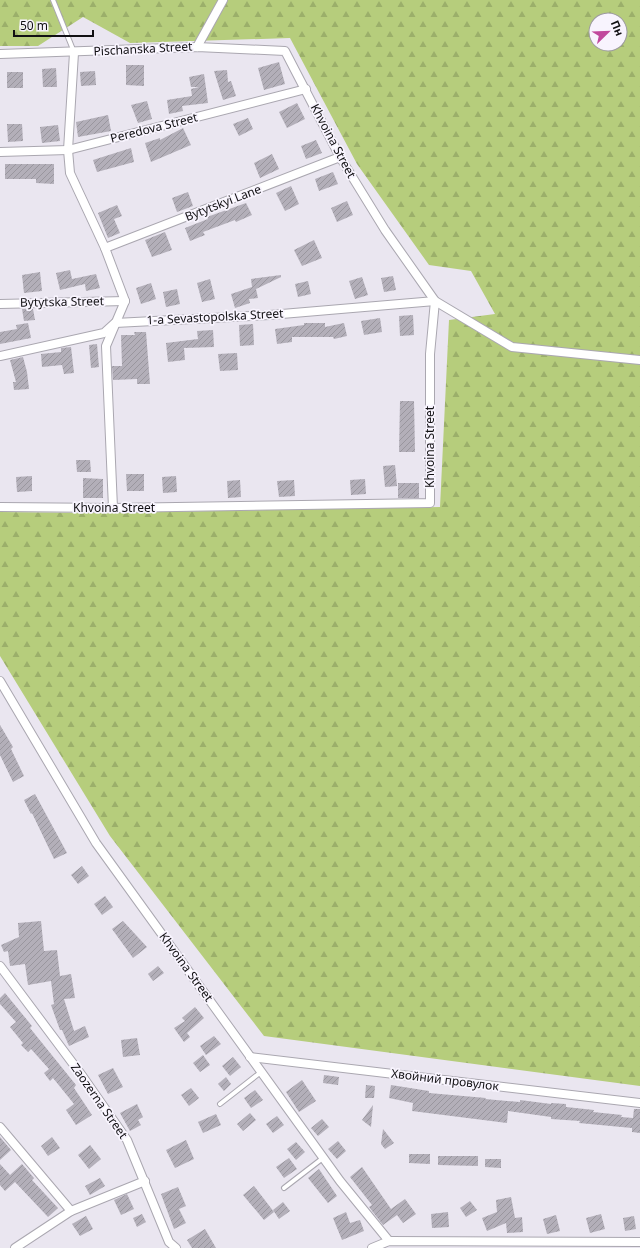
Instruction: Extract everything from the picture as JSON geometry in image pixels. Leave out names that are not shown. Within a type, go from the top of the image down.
[{"type":"street","points":[[198,47],[223,0]]},
{"type":"street","name":"Pischanska Street","points":[[0,54],[198,47],[285,51]]},
{"type":"street","name":"Khvoina Street","points":[[0,507],[113,508],[430,503],[430,354],[435,301],[385,230],[340,157],[285,51]]},
{"type":"street","points":[[74,52],[68,150],[70,173],[105,248],[124,301],[106,346],[113,508]]},
{"type":"street","name":"Peredova Street","points":[[0,152],[68,150],[306,89]]},
{"type":"street","name":"Bytytskyi Lane","points":[[105,248],[340,157]]},
{"type":"street","name":"Bytytska Street","points":[[0,304],[124,301]]},
{"type":"street","points":[[435,301],[512,346],[640,360]]},
{"type":"street","name":"1-a Sevastopolska Street","points":[[0,356],[104,332],[116,323],[270,315],[435,301]]},
{"type":"street","name":"Khvoina Street","points":[[0,682],[96,843],[323,1158],[389,1241]]},
{"type":"street","name":"Zaozerna Street","points":[[0,966],[83,1077],[127,1140],[171,1246]]},
{"type":"street","name":"Хвойний провулок","points":[[250,1057],[640,1102]]},
{"type":"street","points":[[0,1127],[71,1212]]},
{"type":"street","points":[[15,1248],[71,1212],[145,1181]]},
{"type":"street","points":[[372,1248],[389,1241],[423,1245],[640,1242]]},
{"type":"lane","points":[[53,0],[74,52]]},
{"type":"lane","points":[[220,1104],[261,1072]]},
{"type":"lane","points":[[284,1188],[323,1158]]},
{"type":"green space","points":[[0,0],[640,0],[640,1086],[264,1036],[110,836],[0,656],[0,512],[106,513],[440,507],[449,320],[495,314],[471,271],[429,265],[357,164],[290,38],[130,43],[83,17],[38,46],[0,46]]},
{"type":"building","points":[[279,62],[285,84],[264,90],[258,68]]},
{"type":"building","points":[[126,65],[144,65],[144,86],[126,85]]},
{"type":"building","points":[[56,68],[57,87],[43,87],[42,69]]},
{"type":"building","points":[[227,70],[228,82],[231,81],[236,96],[223,100],[214,71]]},
{"type":"building","points":[[95,71],[96,85],[81,86],[80,72]]},
{"type":"building","points":[[7,72],[23,72],[23,88],[7,88]]},
{"type":"building","points":[[204,74],[208,103],[182,106],[183,111],[169,114],[167,100],[192,96],[191,89],[199,87],[191,87],[189,77]]},
{"type":"building","points":[[147,101],[152,119],[138,123],[131,105]]},
{"type":"building","points":[[297,103],[305,119],[287,128],[279,112]]},
{"type":"building","points":[[108,115],[111,131],[78,137],[76,122]]},
{"type":"building","points":[[248,118],[253,129],[239,136],[233,124]]},
{"type":"building","points":[[7,124],[22,124],[23,141],[8,142]]},
{"type":"building","points":[[58,125],[60,141],[42,143],[40,127]]},
{"type":"building","points":[[183,128],[191,145],[151,162],[145,143],[160,138],[160,140]]},
{"type":"building","points":[[316,140],[322,153],[306,159],[301,146]]},
{"type":"building","points":[[131,148],[134,162],[97,172],[93,160]]},
{"type":"building","points":[[272,154],[279,169],[260,178],[254,163]]},
{"type":"building","points":[[5,164],[54,164],[54,184],[36,183],[36,179],[5,179]]},
{"type":"building","points":[[333,172],[338,184],[319,191],[315,179]]},
{"type":"building","points":[[291,186],[299,204],[285,211],[276,193]]},
{"type":"building","points":[[188,192],[193,206],[177,212],[172,198]]},
{"type":"building","points":[[347,201],[353,215],[337,222],[331,208]]},
{"type":"building","points":[[246,203],[252,215],[236,222],[235,220],[203,232],[205,235],[190,241],[185,228],[208,219],[207,217]]},
{"type":"building","points":[[117,205],[122,216],[114,219],[120,233],[108,238],[98,213]]},
{"type":"building","points":[[165,232],[172,250],[152,257],[145,240]]},
{"type":"building","points":[[314,240],[322,258],[302,266],[294,250]]},
{"type":"building","points":[[70,270],[72,279],[96,274],[100,288],[86,291],[85,284],[60,290],[56,273]]},
{"type":"building","points":[[40,272],[42,291],[24,293],[22,275]]},
{"type":"building","points":[[281,275],[281,277],[256,289],[258,298],[249,299],[250,303],[235,308],[231,294],[252,287],[251,279]]},
{"type":"building","points":[[393,276],[396,290],[384,292],[381,278]]},
{"type":"building","points":[[362,277],[368,295],[355,299],[349,281]]},
{"type":"building","points":[[210,279],[215,299],[202,302],[197,283]]},
{"type":"building","points":[[308,281],[311,294],[298,297],[295,284]]},
{"type":"building","points":[[151,283],[156,299],[141,304],[136,288]]},
{"type":"building","points":[[177,289],[180,304],[166,307],[163,292]]},
{"type":"building","points":[[22,309],[33,309],[35,320],[24,321]]},
{"type":"building","points":[[413,315],[414,335],[400,336],[399,316]]},
{"type":"building","points":[[380,318],[382,332],[364,335],[361,321]]},
{"type":"building","points":[[28,323],[31,338],[0,344],[0,332],[17,329],[16,325]]},
{"type":"building","points":[[304,323],[325,323],[325,327],[344,323],[347,336],[334,339],[333,337],[292,337],[292,342],[277,344],[275,329],[304,325]]},
{"type":"building","points":[[253,324],[254,345],[240,346],[239,325]]},
{"type":"building","points":[[213,330],[214,347],[184,348],[185,360],[168,362],[166,343],[198,339],[197,331]]},
{"type":"building","points":[[134,332],[146,332],[150,384],[137,384],[137,379],[113,380],[112,366],[122,366],[121,335],[135,335]]},
{"type":"building","points":[[97,344],[99,367],[91,368],[89,345]]},
{"type":"building","points":[[71,347],[74,373],[64,374],[62,365],[42,367],[41,354],[61,352],[61,348]]},
{"type":"building","points":[[237,353],[238,370],[220,371],[218,354]]},
{"type":"building","points":[[23,357],[29,389],[14,390],[13,382],[16,382],[10,360]]},
{"type":"building","points":[[400,401],[414,401],[415,452],[399,452]]},
{"type":"building","points":[[76,460],[90,460],[91,472],[77,472]]},
{"type":"building","points":[[395,465],[397,486],[385,487],[383,466]]},
{"type":"building","points":[[126,474],[144,474],[144,491],[127,491]]},
{"type":"building","points":[[32,476],[32,491],[17,492],[16,477]]},
{"type":"building","points":[[176,476],[177,492],[163,493],[162,477]]},
{"type":"building","points":[[83,478],[103,479],[103,498],[83,498]]},
{"type":"building","points":[[365,479],[366,494],[351,495],[350,480]]},
{"type":"building","points":[[240,480],[241,497],[228,498],[227,481]]},
{"type":"building","points":[[294,480],[295,496],[279,497],[277,481]]},
{"type":"building","points":[[398,483],[419,483],[419,498],[398,498]]},
{"type":"building","points":[[0,725],[13,747],[11,749],[24,776],[13,782],[0,755]]},
{"type":"building","points":[[35,794],[67,853],[54,859],[32,813],[31,814],[24,800]]},
{"type":"building","points":[[82,866],[89,876],[78,884],[71,875]]},
{"type":"building","points":[[105,896],[113,907],[102,915],[94,904]]},
{"type":"building","points":[[41,921],[44,951],[57,950],[60,976],[71,974],[75,998],[64,999],[74,1031],[85,1026],[89,1037],[69,1046],[62,1030],[60,1030],[51,1005],[54,1004],[51,981],[28,985],[25,964],[10,966],[8,951],[4,952],[1,945],[19,937],[18,923]]},
{"type":"building","points":[[123,921],[147,947],[133,958],[112,929]]},
{"type":"building","points":[[158,966],[164,973],[153,981],[148,974]]},
{"type":"building","points":[[5,993],[32,1026],[30,1028],[76,1085],[74,1088],[92,1115],[76,1125],[66,1110],[74,1104],[53,1078],[50,1081],[44,1073],[49,1069],[31,1049],[28,1052],[21,1045],[23,1043],[10,1027],[16,1022],[0,1004],[0,998]]},
{"type":"building","points":[[195,1007],[204,1018],[187,1033],[190,1037],[184,1042],[174,1028],[185,1021],[182,1018]]},
{"type":"building","points":[[214,1036],[221,1044],[206,1055],[200,1046]]},
{"type":"building","points":[[137,1038],[140,1055],[123,1057],[121,1040]]},
{"type":"building","points":[[203,1055],[210,1065],[200,1072],[193,1063]]},
{"type":"building","points":[[233,1057],[241,1067],[230,1076],[222,1066]]},
{"type":"building","points":[[113,1068],[123,1087],[108,1094],[98,1075]]},
{"type":"building","points":[[324,1075],[339,1077],[338,1085],[323,1083]]},
{"type":"building","points":[[226,1077],[231,1084],[224,1091],[218,1084]]},
{"type":"building","points":[[302,1080],[316,1101],[299,1112],[286,1092]]},
{"type":"building","points":[[366,1085],[375,1086],[374,1098],[365,1098]]},
{"type":"building","points":[[391,1085],[429,1091],[429,1093],[520,1102],[520,1100],[551,1104],[566,1104],[566,1107],[622,1115],[621,1117],[633,1118],[634,1109],[640,1109],[640,1133],[632,1132],[632,1128],[579,1123],[580,1121],[551,1119],[551,1117],[508,1111],[507,1123],[412,1111],[413,1103],[389,1098]]},
{"type":"building","points":[[191,1088],[199,1098],[189,1106],[181,1095]]},
{"type":"building","points":[[255,1090],[263,1100],[251,1108],[244,1098]]},
{"type":"building","points":[[137,1104],[143,1117],[138,1120],[141,1125],[130,1131],[120,1113]]},
{"type":"building","points":[[373,1105],[371,1127],[362,1120]]},
{"type":"building","points":[[250,1113],[256,1120],[243,1131],[237,1124]]},
{"type":"building","points":[[216,1114],[221,1125],[203,1133],[198,1122]]},
{"type":"building","points":[[277,1116],[284,1125],[273,1133],[266,1124]]},
{"type":"building","points":[[322,1119],[329,1127],[318,1136],[311,1128]]},
{"type":"building","points":[[383,1129],[394,1143],[385,1149],[381,1144]]},
{"type":"building","points":[[0,1137],[11,1150],[0,1160]]},
{"type":"building","points":[[52,1137],[60,1148],[48,1156],[41,1146]]},
{"type":"building","points":[[186,1140],[194,1159],[175,1168],[166,1150]]},
{"type":"building","points":[[338,1141],[346,1151],[337,1159],[328,1149]]},
{"type":"building","points":[[296,1142],[305,1152],[296,1160],[287,1149]]},
{"type":"building","points":[[90,1145],[101,1159],[89,1169],[78,1155]]},
{"type":"building","points":[[409,1154],[430,1154],[430,1164],[409,1163]]},
{"type":"building","points":[[438,1156],[478,1156],[478,1166],[438,1165]]},
{"type":"building","points":[[289,1158],[297,1169],[284,1178],[276,1167]]},
{"type":"building","points":[[485,1159],[501,1159],[501,1168],[485,1167]]},
{"type":"building","points":[[0,1164],[10,1175],[22,1164],[34,1178],[32,1180],[58,1208],[48,1217],[15,1182],[5,1191],[0,1185]]},
{"type":"building","points":[[362,1167],[391,1209],[405,1199],[416,1214],[403,1223],[397,1215],[383,1225],[369,1207],[372,1205],[350,1177]]},
{"type":"building","points":[[319,1169],[337,1196],[328,1203],[308,1178]]},
{"type":"building","points":[[100,1178],[105,1186],[90,1195],[85,1186]]},
{"type":"building","points":[[254,1186],[274,1212],[264,1220],[243,1195]]},
{"type":"building","points":[[178,1187],[186,1206],[179,1209],[186,1223],[174,1229],[161,1194]]},
{"type":"building","points":[[127,1194],[134,1209],[121,1215],[114,1200]]},
{"type":"building","points":[[511,1197],[515,1218],[522,1217],[523,1232],[507,1233],[506,1223],[487,1231],[482,1218],[497,1212],[496,1200]]},
{"type":"building","points":[[470,1201],[477,1210],[466,1217],[460,1208]]},
{"type":"building","points":[[283,1202],[290,1211],[279,1219],[273,1210]]},
{"type":"building","points":[[346,1212],[350,1223],[360,1220],[364,1231],[342,1240],[333,1218]]},
{"type":"building","points":[[448,1212],[449,1227],[432,1228],[431,1214]]},
{"type":"building","points":[[142,1214],[146,1222],[137,1227],[133,1218]]},
{"type":"building","points":[[601,1214],[605,1229],[590,1233],[586,1218]]},
{"type":"building","points":[[556,1215],[560,1231],[547,1234],[543,1219]]},
{"type":"building","points":[[86,1216],[93,1229],[80,1236],[72,1224]]},
{"type":"building","points":[[634,1216],[636,1229],[625,1231],[623,1218]]},
{"type":"building","points":[[205,1229],[216,1248],[192,1248],[187,1240]]}]
